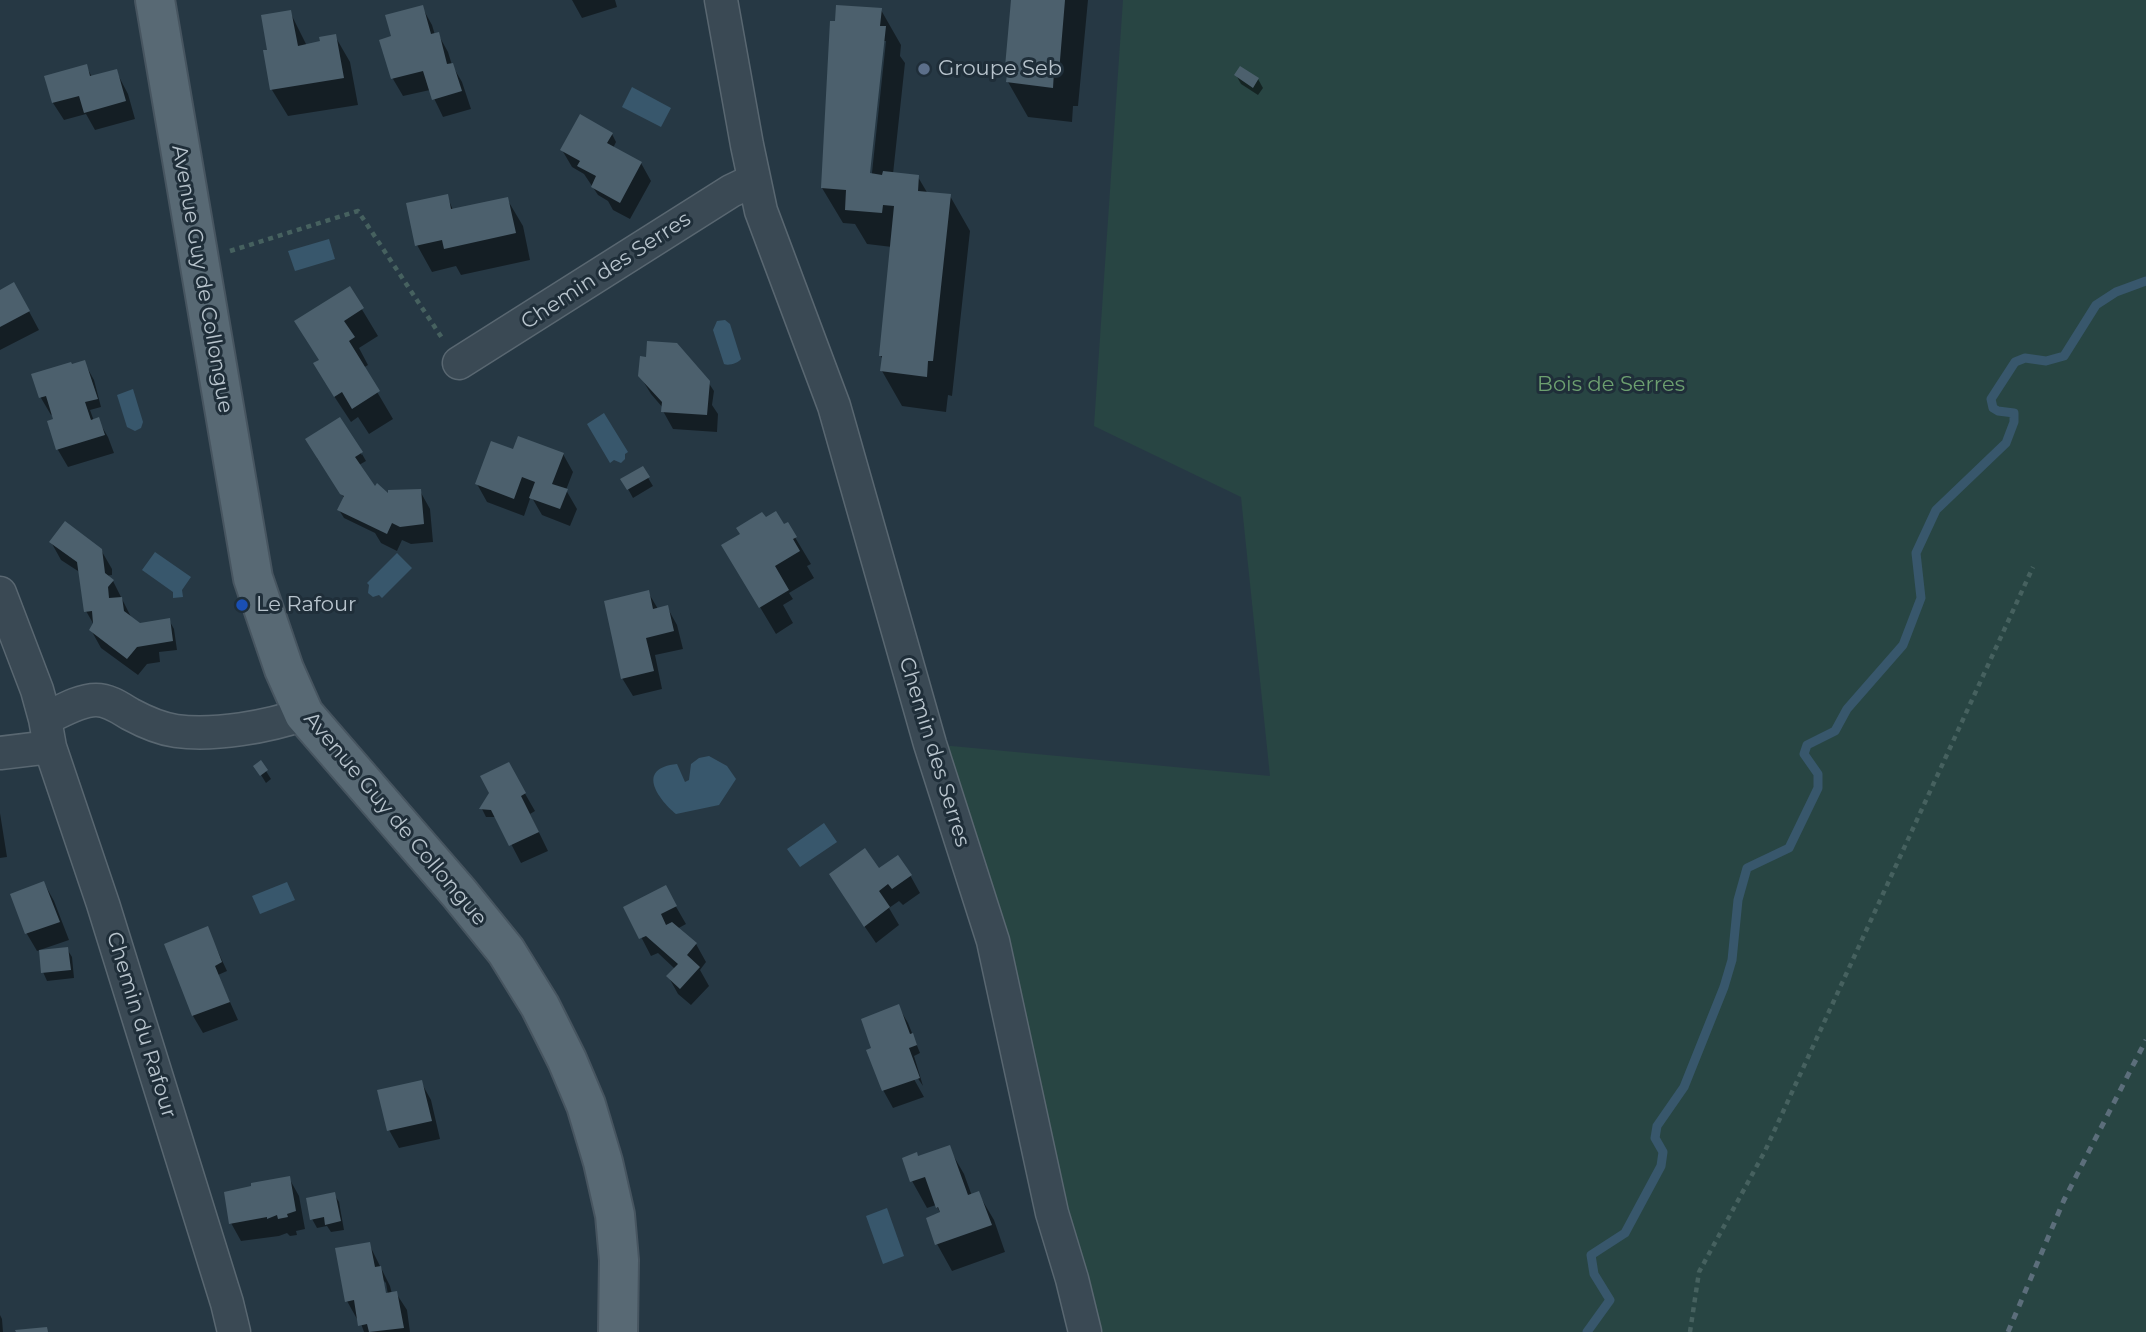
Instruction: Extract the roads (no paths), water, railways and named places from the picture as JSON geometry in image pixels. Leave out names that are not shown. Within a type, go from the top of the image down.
[{"type":"main road","name":"Avenue Guy de Collongue","points":[[155,0],[253,578],[284,668],[304,715],[467,902],[506,951],[540,1006],[568,1060],[586,1105],[615,1215],[618,1249],[618,1332]]},
{"type":"street","name":"Chemin des Serres","points":[[721,0],[754,180],[771,240],[834,406],[930,744],[993,940],[1052,1213],[1085,1332]]},
{"type":"street","name":"Chemin des Serres","points":[[459,363],[731,191],[754,180]]},
{"type":"street","name":"Chemin du Rafour","points":[[0,593],[115,944],[234,1332]]},
{"type":"street","points":[[0,753],[48,733],[76,705],[96,700],[174,731],[208,733],[286,721],[304,715]]},
{"type":"water","points":[[632,87],[671,108],[661,127],[622,107]]},
{"type":"water","points":[[329,239],[335,259],[295,271],[288,251]]},
{"type":"water","points":[[725,320],[730,324],[741,359],[728,365],[724,364],[713,330],[717,321]]},
{"type":"water","points":[[133,389],[143,422],[141,428],[135,431],[127,427],[117,395]]},
{"type":"water","points":[[604,413],[628,452],[621,463],[614,460],[610,463],[587,424]]},
{"type":"water","points":[[155,552],[191,577],[182,590],[183,597],[173,598],[173,592],[142,570]]},
{"type":"water","points":[[397,553],[412,568],[382,598],[379,595],[373,597],[368,593],[367,583]]},
{"type":"water","points":[[709,756],[727,766],[736,779],[719,805],[676,814],[657,792],[654,777],[657,771],[677,764],[685,782],[689,780],[691,764],[699,758]]},
{"type":"water","points":[[824,823],[837,842],[800,867],[787,849]]},
{"type":"water","points":[[287,882],[295,900],[260,914],[252,896]]},
{"type":"water","points":[[887,1208],[904,1256],[883,1264],[866,1216]]},
{"type":"waterway","points":[[1587,1332],[1610,1300],[1594,1274],[1591,1255],[1625,1233],[1661,1166],[1663,1152],[1655,1138],[1657,1126],[1684,1087],[1724,987],[1732,960],[1738,900],[1747,868],[1789,848],[1818,788],[1818,774],[1804,754],[1807,745],[1835,731],[1847,709],[1903,645],[1921,598],[1916,553],[1936,510],[2006,443],[2014,422],[2014,413],[1993,408],[1991,399],[2015,362],[2025,358],[2046,361],[2064,356],[2096,305],[2116,292],[2146,281]]},
{"type":"railway","points":[[2008,1332],[2064,1200],[2146,1040]]},
{"type":"place","name":"Groupe Seb","points":[[924,69]]},
{"type":"place","name":"Le Rafour","points":[[242,605]]},
{"type":"park label","name":"Bois de Serres","points":[[1611,385]]}]
